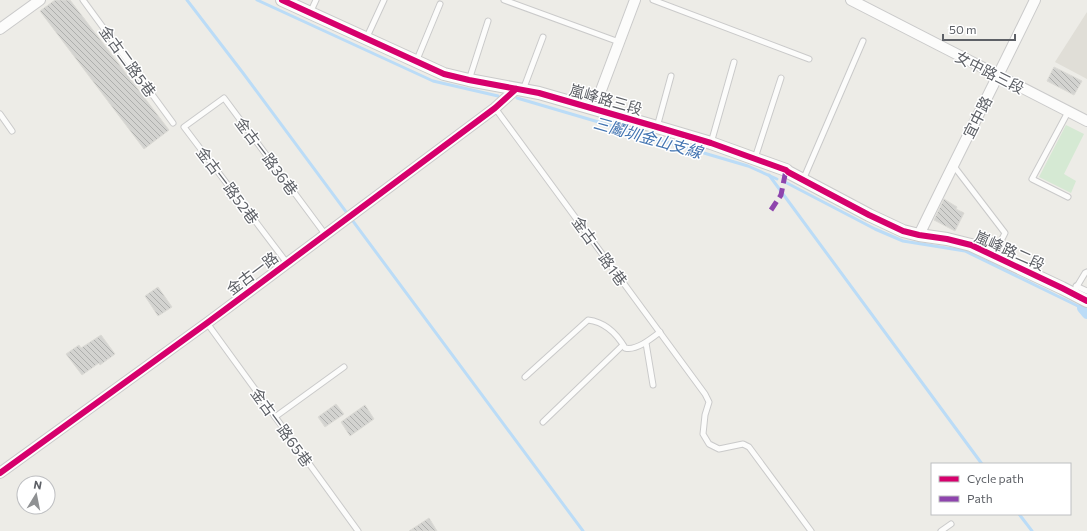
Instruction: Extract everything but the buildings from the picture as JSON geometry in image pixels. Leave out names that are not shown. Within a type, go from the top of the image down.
[{"type":"street","points":[[0,29],[40,0]]},
{"type":"street","name":"嵐峰路三段","points":[[282,0],[444,74],[539,93],[711,143],[755,158],[786,170],[869,215],[904,231],[919,235]]},
{"type":"street","points":[[594,109],[635,0]]},
{"type":"street","name":"女中路三段","points":[[851,0],[1087,122]]},
{"type":"street","name":"宜中路","points":[[919,235],[1036,0]]},
{"type":"street","name":"金古一路","points":[[0,473],[207,323],[519,90]]},
{"type":"street","name":"嵐峰路二段","points":[[919,235],[971,244],[1074,290],[1087,301]]},
{"type":"lane","name":"金古二路5巷","points":[[83,0],[173,123]]},
{"type":"lane","points":[[310,13],[316,0]]},
{"type":"lane","points":[[366,39],[384,0]]},
{"type":"lane","points":[[504,0],[619,42]]},
{"type":"lane","points":[[653,0],[809,59]]},
{"type":"lane","points":[[416,62],[440,4]]},
{"type":"lane","points":[[469,80],[488,21]]},
{"type":"lane","points":[[519,90],[543,36]]},
{"type":"lane","points":[[803,180],[863,41]]},
{"type":"lane","points":[[711,143],[734,62]]},
{"type":"lane","points":[[657,127],[671,76]]},
{"type":"lane","points":[[755,158],[781,78]]},
{"type":"lane","name":"金古一路36巷","points":[[204,113],[224,98],[325,234]]},
{"type":"lane","name":"金古一路1巷","points":[[495,108],[705,394],[709,402],[704,415],[704,434],[709,444],[719,449],[743,444],[750,447],[811,531]]},
{"type":"lane","points":[[1068,112],[1032,179],[1068,198]]},
{"type":"lane","name":"金古一路52巷","points":[[204,113],[184,127],[287,263]]},
{"type":"lane","points":[[1,116],[12,131]]},
{"type":"lane","points":[[953,165],[1005,233],[994,254]]},
{"type":"lane","points":[[1087,272],[1074,290],[1087,291]]},
{"type":"lane","points":[[524,377],[588,320],[595,321],[606,326],[620,339],[625,348],[629,350],[646,342],[660,332]]},
{"type":"lane","name":"金古一路65巷","points":[[207,323],[358,531]]},
{"type":"lane","points":[[646,342],[653,385]]},
{"type":"lane","points":[[543,422],[623,345]]},
{"type":"lane","points":[[275,418],[344,367]]},
{"type":"lane","points":[[941,531],[951,524]]},
{"type":"shaded area","points":[[1087,12],[1087,79],[1055,62]]},
{"type":"green space","points":[[1066,125],[1084,134],[1064,174],[1076,181],[1071,193],[1039,177]]},
{"type":"waterway","points":[[187,0],[243,73],[583,531]]},
{"type":"waterway","name":"三鬮圳金山支線","points":[[257,0],[433,81],[498,96]]},
{"type":"waterway","name":"三鬮圳金山支線","points":[[517,98],[748,166],[777,179]]},
{"type":"waterway","points":[[769,175],[981,463]]},
{"type":"waterway","name":"三鬮圳金山支線","points":[[785,182],[875,229],[903,241],[965,251],[1082,308]]},
{"type":"waterway","name":"三鬮圳金山支線","points":[[1082,308],[1087,314]]},
{"type":"waterway","points":[[1020,515],[1032,531]]},
{"type":"marked path","points":[[771,210],[781,195],[786,170]]},
{"type":"cycle path","points":[[282,0],[444,74],[539,93],[711,143],[786,170],[869,215],[903,231],[971,245],[1087,301]]},
{"type":"cycle path","points":[[0,473],[207,323],[495,108],[516,89]]}]
